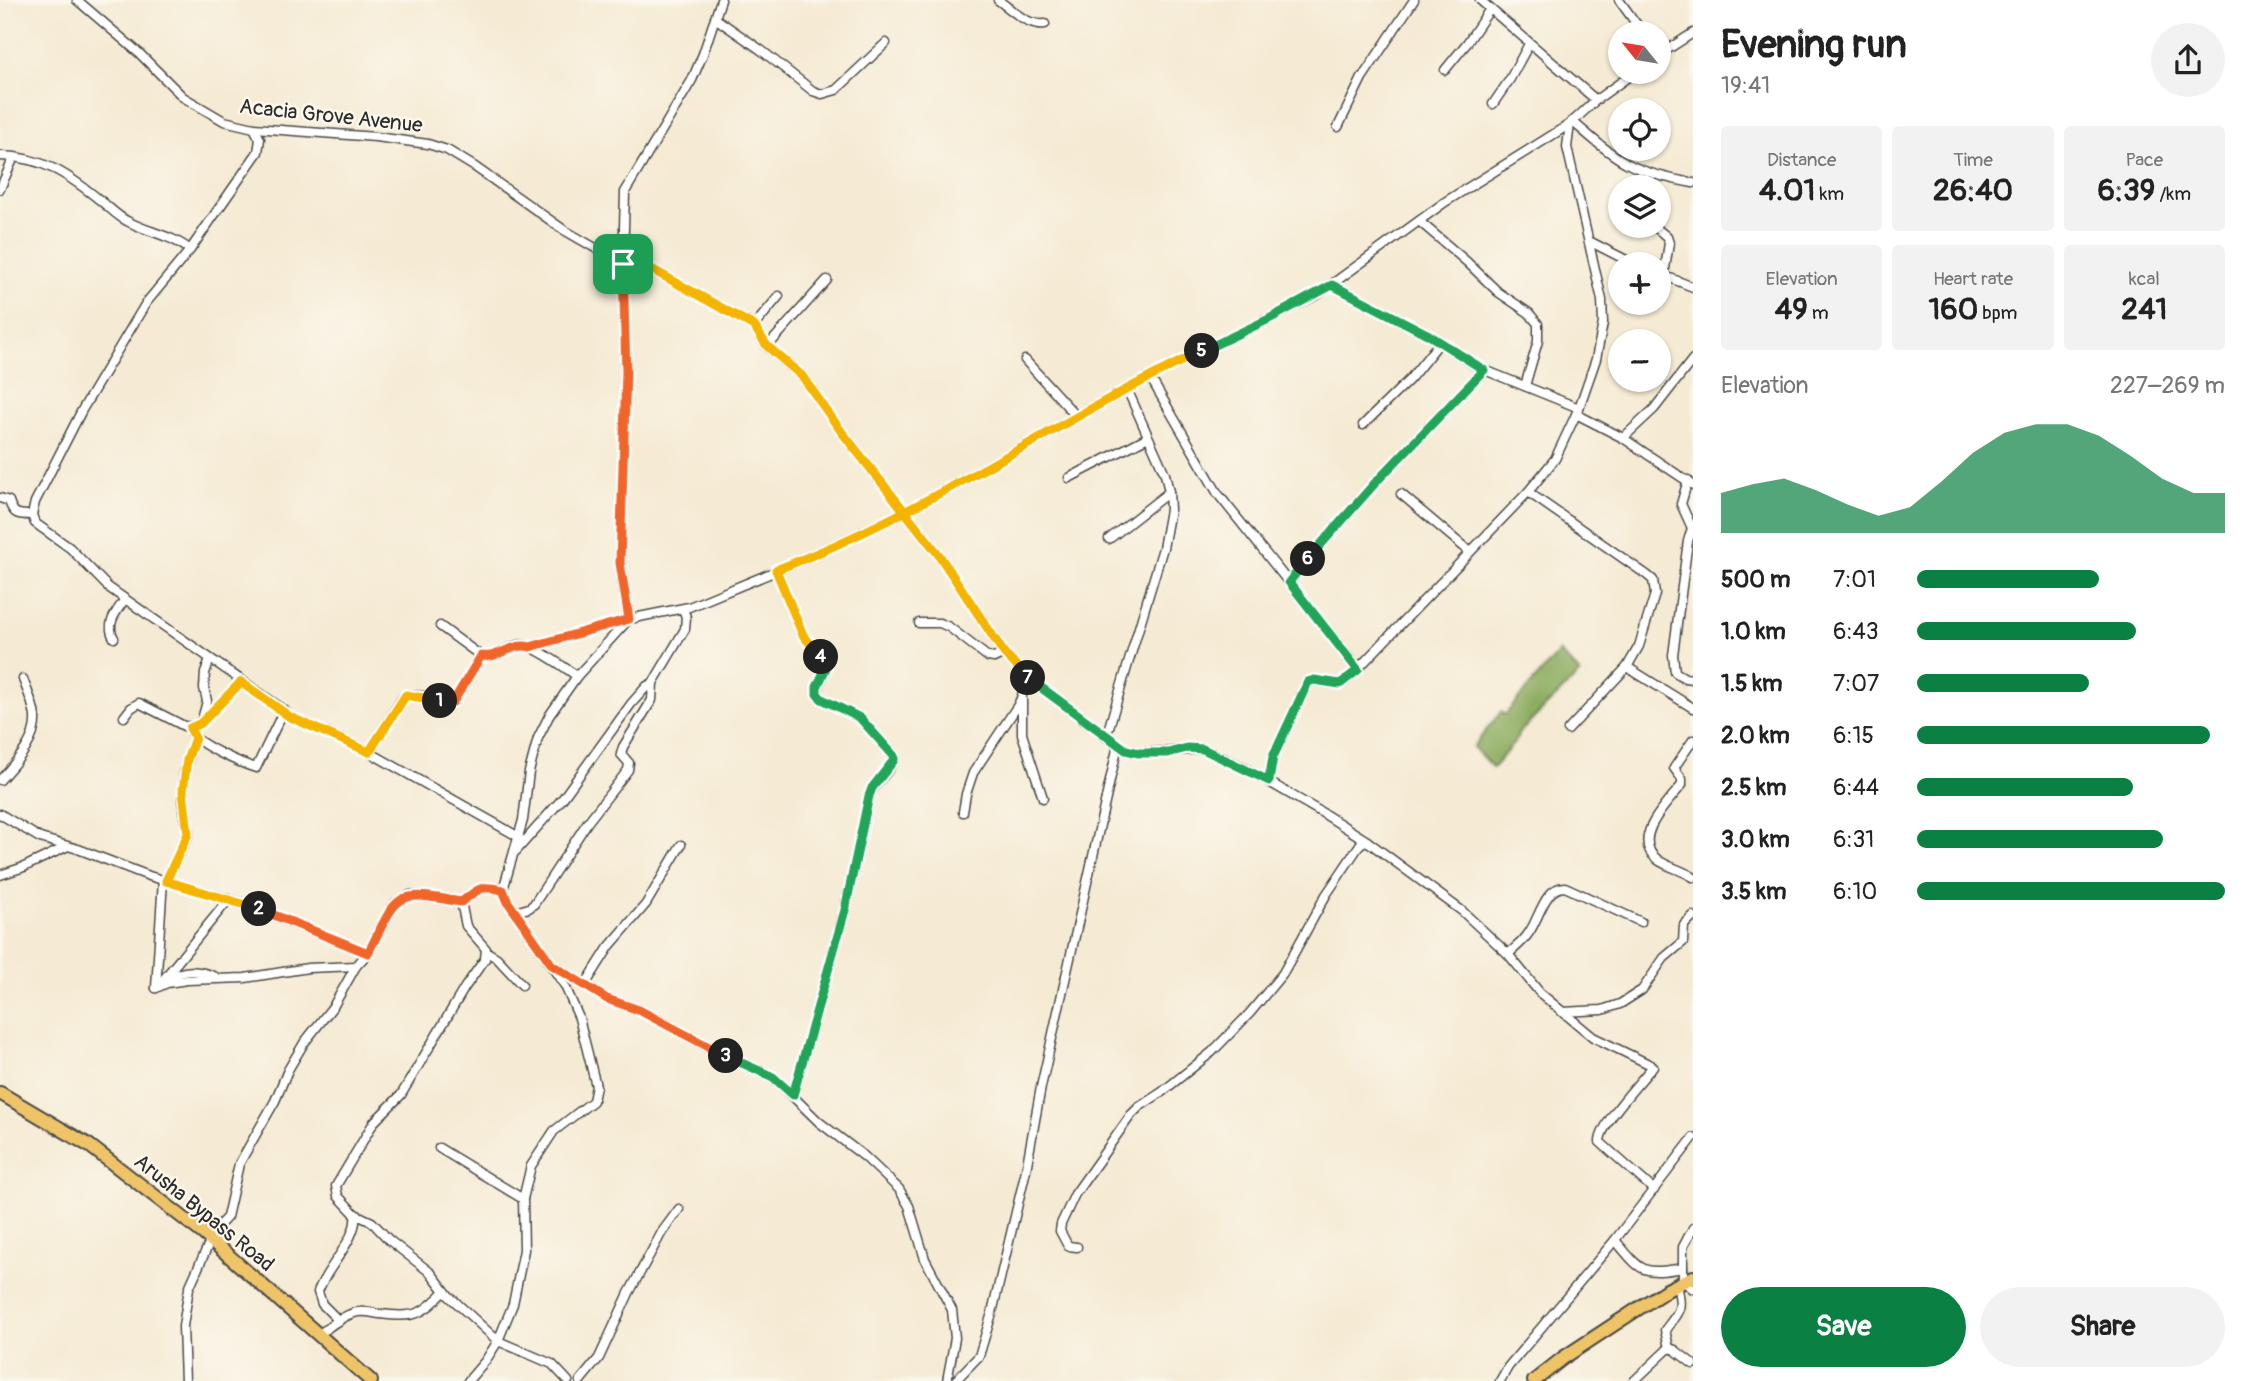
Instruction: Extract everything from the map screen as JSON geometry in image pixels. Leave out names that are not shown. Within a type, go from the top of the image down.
[{"type":"main road","name":"Arusha Bypass Road","points":[[0,1093],[90,1146],[211,1240],[370,1381]]},
{"type":"main road","points":[[1534,1381],[1563,1358],[1686,1280]]},
{"type":"street","name":"Acacia Grove Avenue","points":[[77,0],[193,104],[224,121],[254,128],[376,137],[428,144],[447,150],[564,230],[623,264],[646,266],[754,326],[767,346],[802,376],[904,513],[939,555],[1004,653],[1025,676],[1118,745],[1139,753],[1203,749],[1269,781],[1367,841],[1462,911],[1508,954],[1540,993],[1562,1012],[1606,1045],[1653,1066],[1607,1124],[1600,1136],[1600,1142],[1654,1190]]},
{"type":"street","points":[[629,619],[620,563],[626,372],[623,264],[625,192],[692,80],[721,0]]},
{"type":"street","points":[[998,0],[1027,21],[1045,24]]},
{"type":"street","points":[[1338,127],[1362,78],[1414,0]]},
{"type":"street","points":[[1480,0],[1596,100]]},
{"type":"street","points":[[1619,0],[1634,21]]},
{"type":"street","points":[[1445,69],[1490,9]]},
{"type":"street","points":[[715,18],[813,91],[822,94],[836,90],[886,43]]},
{"type":"street","points":[[1671,47],[1693,33]]},
{"type":"street","points":[[1493,104],[1529,44]]},
{"type":"street","points":[[530,647],[629,619],[683,609],[904,513],[1127,389],[1332,285],[1487,174],[1571,122],[1618,84]]},
{"type":"street","points":[[1571,122],[1626,165],[1650,174],[1693,183]]},
{"type":"street","points":[[1269,781],[1273,757],[1308,682],[1314,680],[1340,684],[1358,670],[1528,492],[1555,459],[1577,411],[1596,359],[1603,323],[1602,300],[1567,147],[1571,122]]},
{"type":"street","points":[[254,128],[260,139],[258,152],[190,250],[146,303],[82,410],[35,502],[32,515],[39,526],[70,548],[108,587],[284,710],[290,717],[369,752],[519,837]]},
{"type":"street","points":[[0,156],[39,161],[50,166],[75,180],[126,220],[179,242],[190,250]]},
{"type":"street","points":[[0,189],[14,157]]},
{"type":"street","points":[[1419,221],[1538,324],[1538,341],[1525,386]]},
{"type":"street","points":[[1589,241],[1611,252]]},
{"type":"street","points":[[1671,278],[1693,287]]},
{"type":"street","points":[[767,346],[827,280]]},
{"type":"street","points":[[1332,285],[1440,342],[1484,370],[1577,411],[1690,483],[1681,504],[1693,527],[1688,541],[1672,655],[1675,672],[1693,679]]},
{"type":"street","points":[[754,326],[779,296]]},
{"type":"street","points":[[1363,425],[1410,379],[1440,342]]},
{"type":"street","points":[[1623,438],[1689,372],[1693,359]]},
{"type":"street","points":[[1025,360],[1077,417]]},
{"type":"street","points":[[1289,582],[1376,482],[1484,370]]},
{"type":"street","points":[[1150,377],[1218,494],[1358,670]]},
{"type":"street","points":[[1105,737],[1164,548],[1170,510],[1165,474],[1127,389]]},
{"type":"street","points":[[1069,478],[1148,437]]},
{"type":"street","points":[[1109,540],[1169,492]]},
{"type":"street","points":[[1528,492],[1653,580],[1654,594],[1639,646],[1627,667],[1568,730]]},
{"type":"street","points":[[1401,494],[1469,552]]},
{"type":"street","points":[[0,498],[9,501],[18,516],[32,515]]},
{"type":"street","points":[[776,570],[803,635],[825,664],[817,694],[860,718],[894,756],[893,763],[877,781],[869,796],[845,910],[793,1095]]},
{"type":"street","points":[[114,638],[110,630],[111,623],[125,599]]},
{"type":"street","points":[[515,912],[530,908],[534,904],[592,816],[628,770],[629,763],[621,751],[652,700],[653,683],[685,628],[686,617],[683,609]]},
{"type":"street","points":[[468,1381],[486,1360],[498,1340],[513,1304],[524,1250],[523,1199],[531,1166],[548,1138],[596,1096],[595,1077],[584,1045],[579,1018],[565,986],[503,890],[519,837],[533,752],[549,716],[577,676],[629,619]]},
{"type":"street","points":[[919,623],[940,623],[949,627],[988,657],[994,658],[1004,653]]},
{"type":"street","points":[[440,626],[481,656],[488,657],[521,644],[577,676]]},
{"type":"street","points":[[369,752],[406,695],[453,702],[481,656]]},
{"type":"street","points":[[201,723],[207,701],[205,673],[210,659]]},
{"type":"street","points":[[1627,667],[1693,708]]},
{"type":"street","points":[[1025,676],[1022,734],[1043,798]]},
{"type":"street","points":[[0,780],[23,752],[35,724],[33,705],[23,679]]},
{"type":"street","points":[[190,728],[201,723],[241,682]]},
{"type":"street","points":[[514,853],[563,798],[631,704],[653,683]]},
{"type":"street","points":[[963,812],[968,784],[973,773],[1022,696]]},
{"type":"street","points":[[124,717],[131,708],[139,704],[190,728],[195,738],[256,768],[284,710]]},
{"type":"street","points":[[156,988],[165,881],[188,834],[183,791],[186,767],[195,738]]},
{"type":"street","points":[[1693,740],[1674,768],[1682,779],[1682,785],[1652,824],[1648,838],[1649,852],[1653,856],[1693,877]]},
{"type":"street","points":[[955,1381],[979,1356],[992,1313],[1026,1170],[1041,1087],[1118,745]]},
{"type":"street","points":[[0,814],[31,834],[165,881],[293,921],[368,953]]},
{"type":"street","points":[[1077,1247],[1068,1246],[1060,1231],[1060,1224],[1075,1194],[1139,1107],[1162,1092],[1222,1043],[1283,973],[1326,895],[1361,844],[1367,841]]},
{"type":"street","points":[[585,985],[609,947],[646,904],[681,845]]},
{"type":"street","points":[[0,875],[66,847]]},
{"type":"street","points":[[461,902],[476,888],[484,886],[503,890]]},
{"type":"street","points":[[1508,954],[1528,935],[1549,895],[1560,887],[1641,922]]},
{"type":"street","points":[[185,1381],[182,1335],[184,1312],[192,1281],[215,1230],[228,1217],[239,1164],[275,1101],[288,1070],[304,1043],[334,1005],[356,966],[368,953],[391,908],[401,898],[425,895],[461,902]]},
{"type":"street","points":[[156,988],[229,899]]},
{"type":"street","points":[[461,902],[466,926],[487,952],[497,958],[522,985]]},
{"type":"street","points":[[1562,1012],[1602,1010],[1620,1004],[1642,990],[1664,958],[1683,942],[1684,925],[1693,916]]},
{"type":"street","points":[[487,952],[485,960],[465,987],[401,1095],[379,1116],[338,1180],[336,1190],[338,1196],[355,1214],[372,1222],[389,1240],[431,1273],[444,1291],[498,1340],[552,1364],[568,1381]]},
{"type":"street","points":[[552,965],[607,999],[639,1010],[718,1053],[773,1077],[819,1122],[885,1174],[899,1189],[909,1206],[925,1259],[952,1310],[955,1338],[947,1381]]},
{"type":"street","points":[[156,988],[187,980],[246,978],[308,968],[356,966]]},
{"type":"street","points":[[1500,1381],[1508,1367],[1615,1240],[1693,1138]]},
{"type":"street","points":[[439,1148],[523,1199]]},
{"type":"street","points":[[580,1381],[599,1359],[623,1305],[662,1233],[679,1209]]},
{"type":"street","points":[[338,1321],[322,1304],[318,1293],[353,1232],[355,1214]]},
{"type":"street","points":[[1669,1348],[1665,1330],[1678,1312],[1681,1302],[1686,1280],[1683,1247],[1693,1228]]},
{"type":"street","points":[[1615,1240],[1635,1263],[1648,1272],[1686,1280]]},
{"type":"street","points":[[319,1334],[338,1321],[360,1312],[412,1316],[426,1309],[444,1291]]},
{"type":"street","points":[[1669,1348],[1693,1364]]},
{"type":"street","points":[[1634,1381],[1669,1348]]},
{"type":"green space","points":[[1559,652],[1580,673],[1518,734],[1517,739],[1493,768],[1473,747],[1501,712],[1505,715]]},
{"type":"route","points":[[623,264],[626,372],[620,563],[629,619],[530,647],[521,644],[488,657],[481,656],[453,702],[406,695],[369,752],[290,717],[284,710],[241,682],[201,723],[190,728],[195,738],[187,760],[183,791],[183,805],[189,830],[166,881],[293,921],[332,940],[368,953],[391,908],[401,898],[425,895],[461,902],[476,888],[484,886],[503,890],[508,902],[552,965],[607,999],[639,1010],[718,1053],[761,1070],[793,1095],[827,983],[869,796],[877,781],[891,767],[894,756],[860,718],[817,694],[825,664],[797,624],[776,570],[904,513],[1142,381],[1317,295],[1332,285],[1429,335],[1484,370],[1376,482],[1289,582],[1358,670],[1336,685],[1314,680],[1308,682],[1276,747],[1269,781],[1203,749],[1187,748],[1168,753],[1126,750],[1025,676],[1004,653],[939,555],[904,513],[841,431],[802,376],[767,346],[754,326],[646,266],[623,264]]}]
